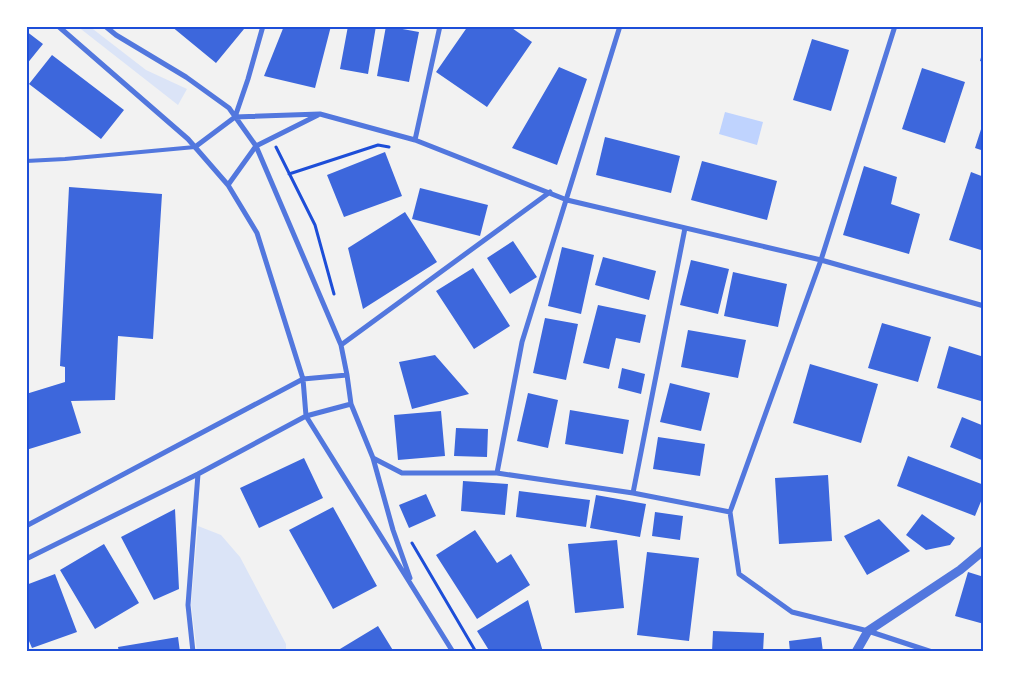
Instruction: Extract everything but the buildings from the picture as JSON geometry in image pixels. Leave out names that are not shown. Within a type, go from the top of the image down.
[{"type":"street","points":[[58,26],[188,139],[228,185],[257,233],[304,379],[306,416],[453,652]]},
{"type":"street","points":[[106,26],[116,35],[186,77],[229,108],[256,146],[341,345],[351,404],[373,458],[393,530],[414,587]]},
{"type":"street","points":[[195,147],[235,117],[263,26]]},
{"type":"street","points":[[415,140],[440,26]]},
{"type":"street","points":[[497,473],[522,342],[620,26]]},
{"type":"street","points":[[895,26],[821,260],[730,512],[739,574],[792,612],[868,631],[917,649],[932,652]]},
{"type":"street","points":[[235,117],[320,114],[415,140],[567,200],[821,260],[984,306]]},
{"type":"street","points":[[228,185],[256,146],[320,114]]},
{"type":"street","points":[[341,345],[550,192]]},
{"type":"street","points":[[633,493],[685,228]]},
{"type":"street","points":[[26,526],[304,379],[347,376]]},
{"type":"street","points":[[26,559],[198,474],[306,416],[351,404]]},
{"type":"street","points":[[373,458],[402,473],[497,473],[633,493],[730,512]]},
{"type":"street","points":[[193,652],[188,605],[198,474]]},
{"type":"street","points":[[856,652],[868,631],[960,570],[984,550]]},
{"type":"lane","points":[[26,161],[195,147]]},
{"type":"shaded area","points":[[77,26],[89,26],[146,70],[187,89],[178,105]]},
{"type":"shaded area","points":[[198,526],[221,535],[240,557],[286,644],[286,652],[197,652],[191,604]]},
{"type":"water","points":[[725,112],[763,122],[757,145],[719,134]]}]
